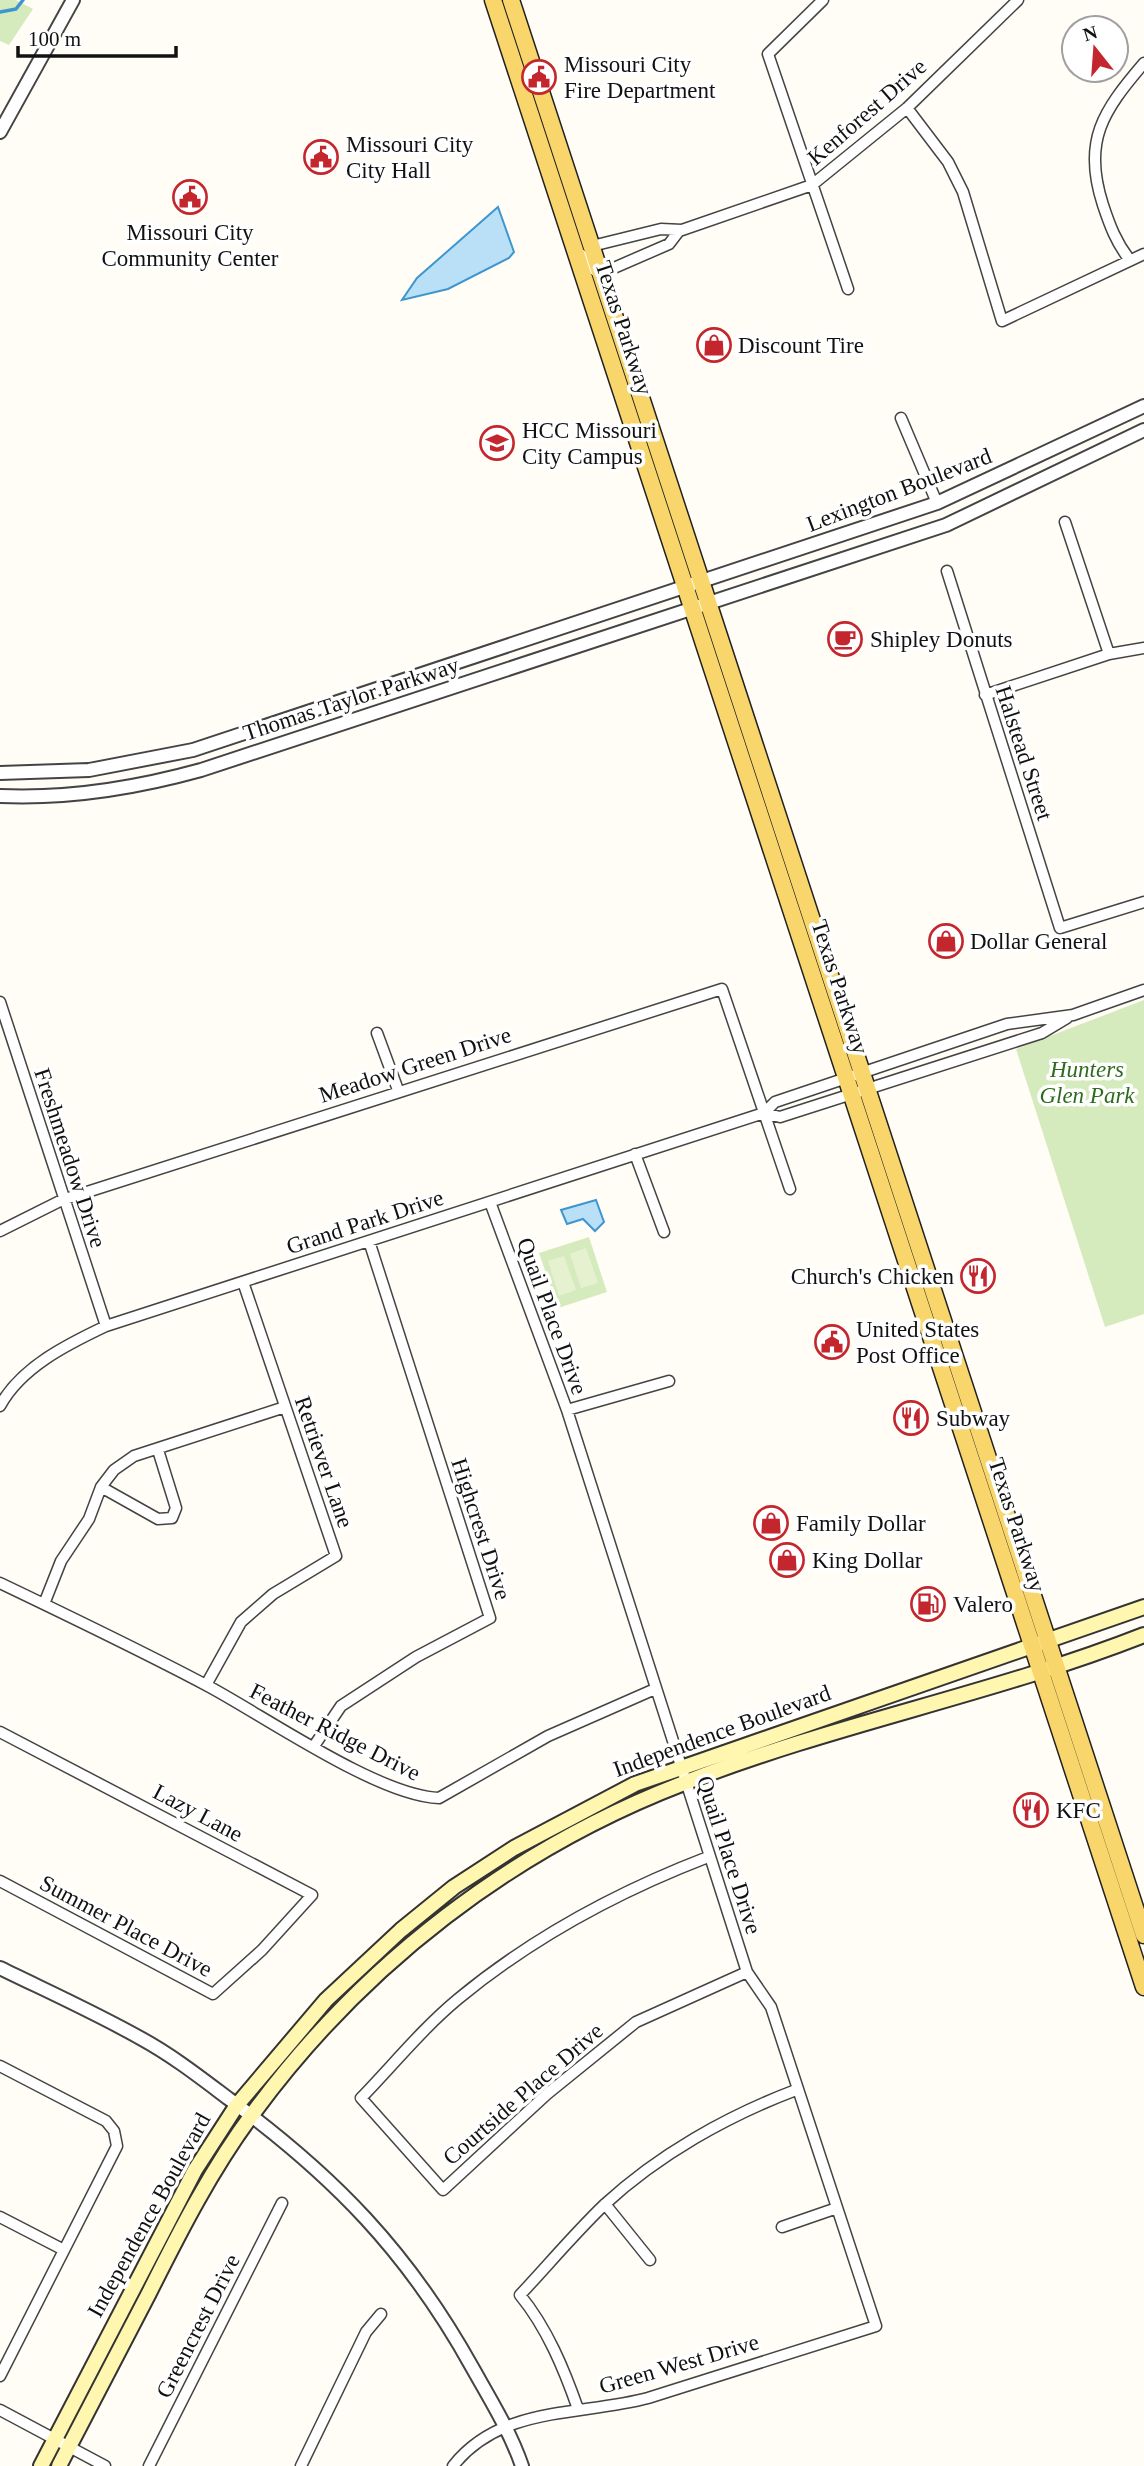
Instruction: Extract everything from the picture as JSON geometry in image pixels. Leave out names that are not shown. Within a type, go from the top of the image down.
[{"type":"main road","name":"Texas Parkway","points":[[493,0],[685,587],[700,605],[795,869],[931,1280],[974,1413],[1040,1642],[1040,1670],[1144,1987]]},
{"type":"main road","name":"Texas Parkway","points":[[510,0],[702,582],[700,605],[779,874],[947,1385],[1040,1642],[1057,1664],[1144,1935]]},
{"type":"main road","points":[[779,874],[795,869]]},
{"type":"main road","points":[[905,1257],[915,1261],[920,1276],[931,1280]]},
{"type":"main road","points":[[947,1385],[958,1394],[962,1406],[974,1413]]},
{"type":"main road","name":"Independence Boulevard","points":[[41,2466],[195,2170],[237,2105],[295,2033],[364,1963],[454,1887],[514,1848],[581,1810],[680,1765],[871,1703],[933,1677],[1144,1606]]},
{"type":"main road","name":"Independence Boulevard","points":[[59,2466],[201,2193],[252,2114],[311,2041],[375,1975],[455,1908],[523,1863],[589,1825],[686,1782],[1144,1635]]},
{"type":"main road","points":[[871,1703],[882,1717]]},
{"type":"main road","points":[[514,1848],[523,1863]]},
{"type":"main road","points":[[1123,1925],[1133,1928],[1138,1944],[1144,1947]]},
{"type":"main road","points":[[364,1963],[375,1975]]},
{"type":"main road","points":[[140,2273],[155,2281]]},
{"type":"street","points":[[0,132],[73,0]]},
{"type":"street","points":[[823,0],[768,54],[848,289]]},
{"type":"street","name":"Kenforest Drive","points":[[592,246],[661,229],[679,231],[812,185],[907,108],[1018,0]]},
{"type":"street","points":[[1129,259],[1114,240],[1094,178],[1093,147],[1105,117],[1121,90],[1144,63]]},
{"type":"street","points":[[907,108],[948,162],[964,192],[1002,321],[1144,254]]},
{"type":"street","name":"Kenforest Drive","points":[[600,274],[669,244],[679,231]]},
{"type":"street","points":[[575,251],[585,255],[594,271],[600,274]]},
{"type":"street","name":"Lexington Boulevard","points":[[702,582],[937,503],[1144,406]]},
{"type":"street","points":[[901,418],[937,503]]},
{"type":"street","points":[[1097,429],[1107,448]]},
{"type":"street","name":"Lexington Boulevard","points":[[700,605],[946,525],[1144,430]]},
{"type":"street","points":[[901,516],[909,538]]},
{"type":"street","points":[[1065,522],[1109,654]]},
{"type":"street","name":"Halstead Street","points":[[947,571],[1060,928],[1144,902]]},
{"type":"street","name":"Thomas Taylor Parkway","points":[[0,773],[89,770],[193,750],[702,582]]},
{"type":"street","name":"Thomas Taylor Parkway","points":[[0,796],[90,792],[171,778],[700,605]]},
{"type":"street","points":[[522,641],[529,663]]},
{"type":"street","points":[[985,695],[1109,654],[1144,648]]},
{"type":"street","name":"Meadow Green Drive","points":[[0,1231],[62,1200],[398,1090],[722,989],[764,1113]]},
{"type":"street","name":"Grand Park Drive","points":[[0,1406],[37,1366],[64,1346],[106,1326],[764,1113],[775,1102],[1007,1024],[1073,1014],[1144,990]]},
{"type":"street","name":"Freshmeadow Drive","points":[[1,1005],[62,1200],[106,1326]]},
{"type":"street","name":"Grand Park Drive","points":[[764,1113],[780,1117],[868,1090],[1042,1033],[1073,1014]]},
{"type":"street","points":[[377,1033],[398,1090]]},
{"type":"street","points":[[764,1113],[790,1189]]},
{"type":"street","points":[[635,1154],[664,1232]]},
{"type":"street","name":"Quail Place Drive","points":[[490,1202],[566,1410],[747,1972],[771,2007],[796,2090],[876,2326],[844,2335]]},
{"type":"street","name":"Highcrest Drive","points":[[314,1746],[341,1706],[416,1657],[489,1618],[369,1241]]},
{"type":"street","name":"Retriever Lane","points":[[206,1685],[241,1622],[281,1589],[336,1556],[243,1282]]},
{"type":"street","points":[[566,1410],[669,1381]]},
{"type":"street","points":[[44,1604],[61,1561],[89,1519],[102,1487],[114,1469],[134,1457],[285,1406]]},
{"type":"street","points":[[102,1487],[158,1519],[173,1518],[176,1508],[158,1450]]},
{"type":"street","name":"Feather Ridge Drive","points":[[0,1583],[206,1685],[314,1746],[419,1797],[439,1798],[548,1736],[655,1689]]},
{"type":"street","name":"Lazy Lane","points":[[0,1732],[312,1895],[262,1950]]},
{"type":"street","name":"Courtside Place Drive","points":[[708,1857],[655,1877],[558,1926],[457,2000],[361,2098],[443,2190],[547,2094],[636,2022],[747,1972]]},
{"type":"street","name":"Summer Place Drive","points":[[0,1881],[213,1994],[262,1950]]},
{"type":"street","points":[[0,1968],[142,2039],[252,2114],[330,2179],[379,2230],[441,2312],[504,2426],[522,2466]]},
{"type":"street","points":[[0,2066],[106,2121],[114,2131],[117,2146],[0,2376]]},
{"type":"street","points":[[578,2409],[552,2347],[532,2310],[520,2295],[605,2204],[713,2127],[796,2090]]},
{"type":"street","name":"Greencrest Drive","points":[[149,2466],[282,2203]]},
{"type":"street","points":[[605,2204],[650,2260]]},
{"type":"street","points":[[782,2227],[837,2208]]},
{"type":"street","points":[[0,2217],[64,2250]]},
{"type":"street","points":[[301,2466],[366,2332],[381,2314]]},
{"type":"street","name":"Green West Drive","points":[[453,2466],[471,2447],[504,2426],[541,2415],[578,2409],[612,2408],[844,2335]]},
{"type":"street","points":[[0,2410],[105,2466]]},
{"type":"green space","points":[[0,0],[16,0],[33,9],[9,45],[0,41]]},
{"type":"green space","name":"Hunters Glen Park","points":[[1144,1000],[1144,1314],[1105,1327],[1016,1049]]},
{"type":"green space","points":[[589,1237],[607,1292],[558,1308],[539,1253]]},
{"type":"green space","points":[[586,1248],[598,1283],[581,1288],[570,1254]]},
{"type":"green space","points":[[564,1256],[576,1290],[559,1296],[548,1261]]},
{"type":"water","points":[[498,207],[514,252],[509,258],[448,289],[402,300],[417,278]]},
{"type":"water","points":[[596,1200],[604,1222],[595,1231],[583,1219],[567,1224],[561,1210]]},
{"type":"waterway","points":[[0,12],[16,9],[23,0]]},
{"type":"place","name":"Missouri City Fire Department","points":[[539,77]]},
{"type":"place","name":"Missouri City City Hall","points":[[321,157]]},
{"type":"place","name":"Missouri City Community Center","points":[[190,197]]},
{"type":"place","name":"Discount Tire","points":[[714,345]]},
{"type":"place","name":"HCC Missouri City Campus","points":[[497,443]]},
{"type":"place","name":"Shipley Donuts","points":[[845,639]]},
{"type":"place","name":"Dollar General","points":[[946,941]]},
{"type":"place","name":"Church's Chicken","points":[[978,1276]]},
{"type":"place","name":"United States Post Office","points":[[832,1342]]},
{"type":"place","name":"Subway","points":[[911,1418]]},
{"type":"place","name":"Family Dollar","points":[[771,1523]]},
{"type":"place","name":"King Dollar","points":[[787,1560]]},
{"type":"place","name":"Valero","points":[[928,1604]]},
{"type":"place","name":"KFC","points":[[1031,1810]]}]
